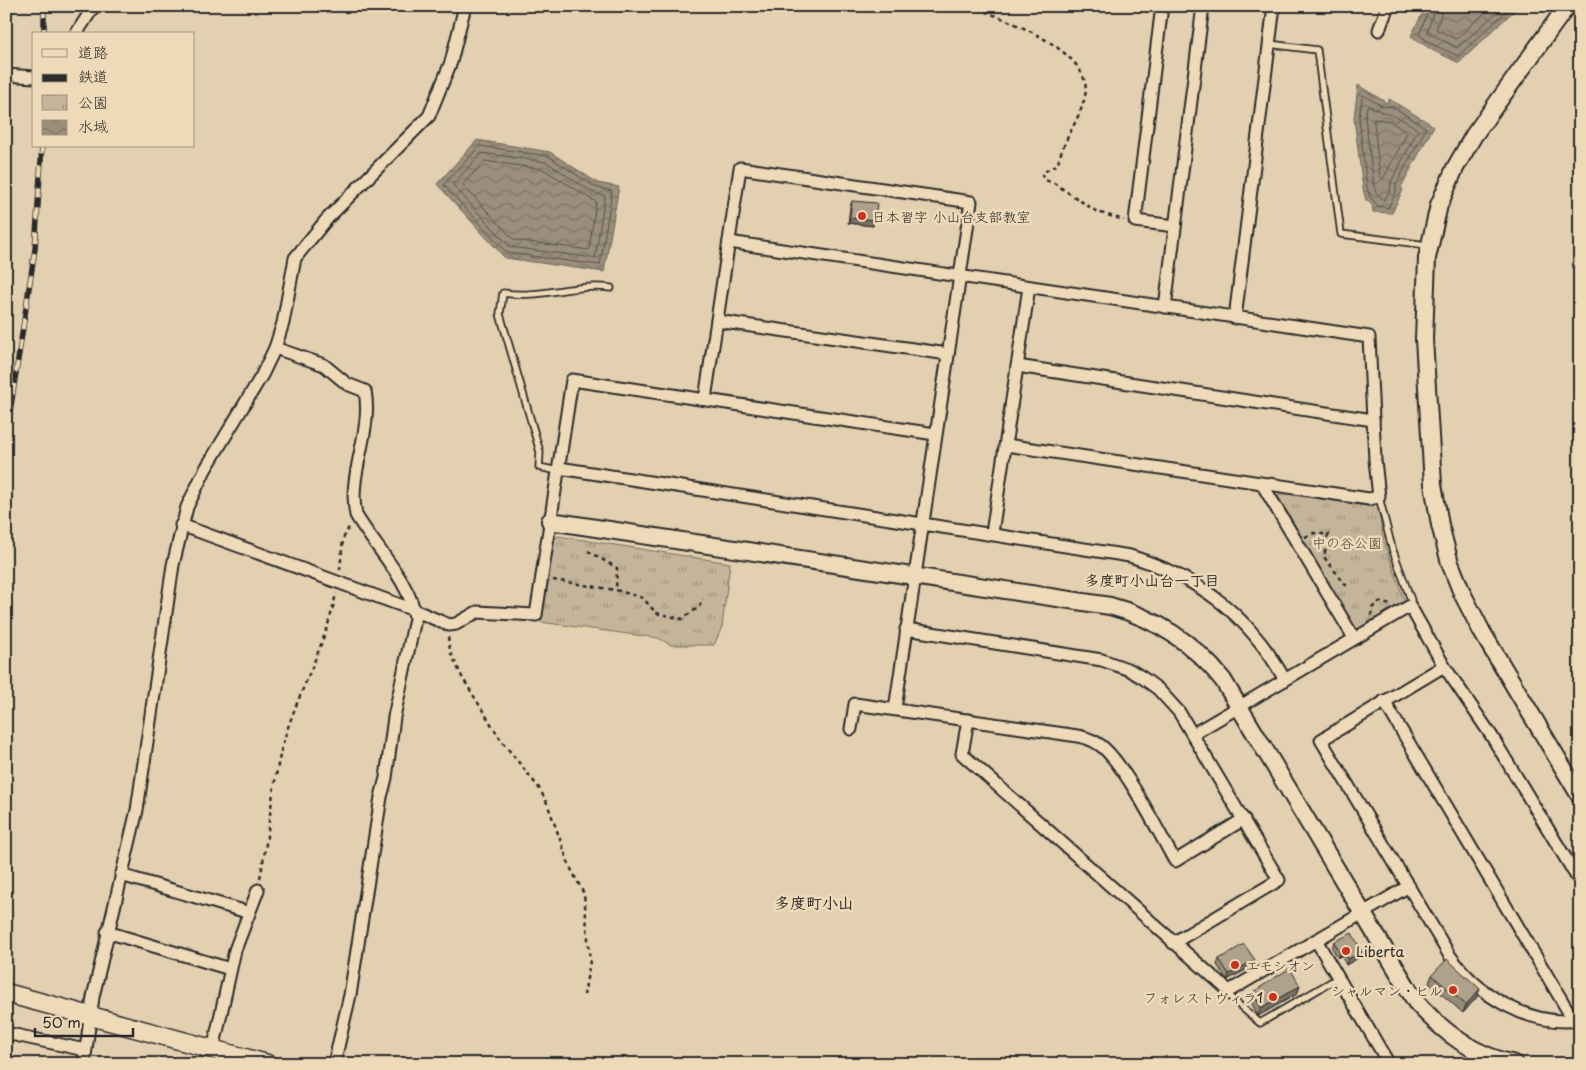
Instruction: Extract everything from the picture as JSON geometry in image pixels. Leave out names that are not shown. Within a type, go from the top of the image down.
[{"type":"main road","points":[[6,993],[91,1018],[267,1064]]},
{"type":"street","points":[[77,32],[94,6]]},
{"type":"street","points":[[84,1064],[93,997],[137,810],[181,525],[186,507],[205,470],[262,375],[275,348],[283,323],[296,258],[327,219],[429,116],[452,62],[465,6]]},
{"type":"street","points":[[1162,6],[1136,222],[1175,226]]},
{"type":"street","points":[[1165,307],[1203,6]]},
{"type":"street","points":[[1235,318],[1274,6]]},
{"type":"street","points":[[1379,30],[1388,6]]},
{"type":"street","points":[[1567,6],[1463,151],[1440,205],[1430,245],[1425,287],[1424,339],[1431,465],[1440,525],[1462,593],[1513,687],[1580,796]]},
{"type":"street","points":[[6,75],[32,77]]},
{"type":"street","points":[[705,399],[740,168],[971,202],[895,709]]},
{"type":"street","points":[[729,242],[1369,337],[1375,460],[1379,497],[1369,499],[1262,484],[1006,444]]},
{"type":"street","points":[[992,533],[1029,287]]},
{"type":"street","points":[[717,321],[948,354]]},
{"type":"street","points":[[275,348],[324,365],[347,384],[365,391],[367,424],[358,465],[356,516],[402,584],[414,610],[415,619],[394,717],[386,778],[381,796],[382,802],[350,995],[334,1064]]},
{"type":"street","points":[[1017,366],[1373,420]]},
{"type":"street","points":[[181,525],[414,610],[449,625],[456,624],[478,612],[536,615],[572,380],[935,434]]},
{"type":"street","points":[[558,470],[992,533],[1130,556],[1175,573],[1209,593],[1238,617],[1261,642],[1285,680]]},
{"type":"street","points":[[1262,484],[1354,638]]},
{"type":"street","points":[[550,521],[1110,606],[1136,614],[1165,628],[1199,653],[1223,680],[1416,1002],[1431,1019],[1467,1046],[1515,1064]]},
{"type":"street","points":[[1193,734],[1410,606],[1444,666],[1491,735],[1580,882]]},
{"type":"street","points":[[906,629],[1086,657],[1116,664],[1130,670],[1158,689],[1179,712],[1280,880],[1173,943]]},
{"type":"street","points":[[1444,666],[1321,740],[1450,956],[1470,980],[1494,999],[1519,1011],[1548,1019],[1577,1020]]},
{"type":"street","points":[[1384,701],[1577,1020]]},
{"type":"street","points":[[851,729],[855,704],[1076,736],[1100,744],[1116,760],[1175,861],[1244,819]]},
{"type":"street","points":[[968,720],[962,754],[1229,991],[1408,886]]},
{"type":"street","points":[[121,875],[247,912]]},
{"type":"street","points":[[213,1050],[230,969],[247,912],[258,890]]},
{"type":"street","points":[[107,932],[230,969]]},
{"type":"street","points":[[1316,940],[1389,1064]]},
{"type":"street","points":[[6,1033],[85,1050]]},
{"type":"lane","points":[[1269,44],[1317,50],[1341,234],[1430,245]]},
{"type":"lane","points":[[558,470],[539,468],[540,452],[500,314],[503,293],[524,296],[585,286],[611,288]]},
{"type":"lane","points":[[1379,497],[1392,548],[1411,600],[1410,606]]},
{"type":"lane","points":[[1229,991],[1231,998],[1260,1023],[1338,978]]},
{"type":"path","points":[[970,6],[1039,36],[1052,44],[1083,73],[1086,90],[1082,107],[1064,145],[1058,164],[1044,172],[1042,176],[1097,212],[1136,222]]},
{"type":"path","points":[[258,890],[270,830],[270,804],[283,746],[307,677],[332,618],[343,539],[356,516]]},
{"type":"path","points":[[1302,538],[1314,533],[1329,534],[1324,557],[1348,588]]},
{"type":"path","points":[[588,551],[609,561],[618,568],[616,590]]},
{"type":"path","points":[[542,578],[616,590],[643,598],[656,613],[682,619],[700,607],[703,598]]},
{"type":"path","points":[[449,625],[449,646],[462,677],[501,740],[539,788],[547,803],[570,867],[584,894],[590,961],[584,995]]},
{"type":"green space","name":"中の谷公園","points":[[1281,492],[1378,508],[1384,542],[1405,602],[1402,607],[1392,615],[1359,629],[1353,626],[1278,496]]},
{"type":"green space","points":[[558,536],[730,563],[722,627],[714,645],[671,645],[658,638],[540,622],[554,539]]},
{"type":"water","points":[[1426,6],[1519,6],[1459,63],[1432,50],[1411,36]]},
{"type":"water","points":[[1358,85],[1387,103],[1389,99],[1434,126],[1401,187],[1403,190],[1392,213],[1373,212],[1372,205],[1366,200],[1363,189],[1354,118]]},
{"type":"water","points":[[477,140],[550,152],[598,183],[619,187],[604,272],[505,258],[437,184]]},
{"type":"building","name":"日本習字 小山台支部教室","points":[[852,201],[877,203],[875,220],[850,218]]},
{"type":"building","name":"Liberta","points":[[1352,933],[1362,952],[1348,959],[1343,950],[1340,953],[1334,942]]},
{"type":"building","name":"エモシオン","points":[[1244,944],[1255,960],[1229,974],[1219,959]]},
{"type":"building","points":[[1447,959],[1480,989],[1466,1005],[1432,975]]},
{"type":"building","name":"フォレストヴィラ1","points":[[1290,968],[1300,986],[1261,1008],[1253,992]]},
{"type":"building","points":[[675,1060],[687,1064],[674,1064]]},
{"type":"railway","points":[[44,6],[44,32]]},
{"type":"railway","points":[[6,438],[35,249],[42,148]]},
{"type":"place","name":"日本習字 小山台支部教室","points":[[862,216]]},
{"type":"place","name":"Liberta","points":[[1346,951]]},
{"type":"place","name":"エモシオン","points":[[1235,965]]},
{"type":"place","name":"シャルマン・ヒル","points":[[1453,990]]},
{"type":"place","name":"フォレストヴィラ1","points":[[1273,997]]},
{"type":"district","name":"多度町小山台一丁目","points":[[1152,579]]},
{"type":"district","name":"多度町小山","points":[[814,902]]}]
